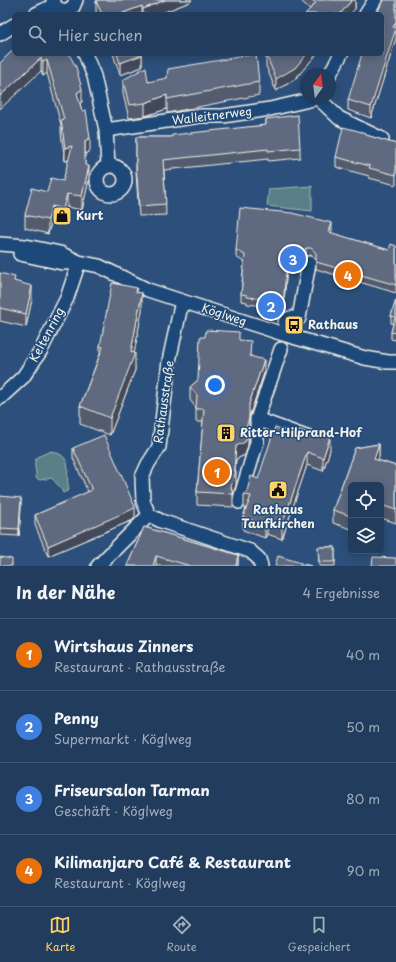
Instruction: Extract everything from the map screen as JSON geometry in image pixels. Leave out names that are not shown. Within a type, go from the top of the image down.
[{"type":"street","points":[[39,12],[54,2],[61,11],[68,12],[73,7],[76,0]]},
{"type":"street","points":[[367,12],[375,0]]},
{"type":"street","points":[[0,34],[12,26]]},
{"type":"street","points":[[86,56],[94,76],[106,130],[108,166]]},
{"type":"street","points":[[333,68],[340,56]]},
{"type":"street","name":"Walleitnerweg","points":[[106,130],[200,116],[223,116],[300,102]]},
{"type":"street","name":"Walleitnerweg","points":[[324,104],[339,118],[382,139]]},
{"type":"street","name":"Köglweg","points":[[0,244],[26,246],[60,253],[79,262],[99,266],[148,290],[283,334],[365,358],[396,362]]},
{"type":"street","name":"Köglweg","points":[[0,248],[62,263],[79,262]]},
{"type":"street","name":"Keltenring","points":[[0,398],[23,377],[41,350],[67,298],[79,262]]},
{"type":"street","points":[[285,322],[290,318],[300,318],[309,264]]},
{"type":"street","name":"Rathausstraße","points":[[149,515],[143,501],[142,477],[159,447],[169,361],[182,301]]},
{"type":"street","points":[[239,502],[257,442],[266,419],[281,349]]},
{"type":"street","points":[[266,419],[312,439]]},
{"type":"street","points":[[98,566],[149,515],[160,522],[250,551],[259,558],[261,566]]},
{"type":"green space","points":[[312,186],[312,211],[267,206],[269,189]]},
{"type":"green space","points":[[51,451],[64,457],[68,466],[69,490],[63,493],[52,478],[40,480],[36,478],[35,465],[37,457]]},
{"type":"building","points":[[165,0],[143,9],[142,6],[126,12],[101,12],[96,1]]},
{"type":"building","points":[[312,0],[352,0],[342,12],[307,12],[316,3]]},
{"type":"building","points":[[383,0],[396,0],[396,22],[393,27],[396,28],[371,107],[348,100],[361,56],[384,56],[384,12],[378,12]]},
{"type":"building","points":[[12,51],[12,56],[70,56],[76,67],[82,89],[77,93],[82,111],[86,110],[90,138],[85,141],[85,165],[89,166],[82,196],[67,194],[63,209],[52,206],[48,220],[25,215],[32,188],[47,192],[51,178],[63,181],[72,146],[65,148],[61,120],[64,119],[47,60],[43,62],[41,58],[0,96],[0,63]]},
{"type":"building","points":[[118,56],[139,56],[120,63]]},
{"type":"building","points":[[244,56],[256,56],[259,82],[167,99],[167,95],[145,103],[129,105],[123,80],[146,67],[148,82],[167,78],[168,69]]},
{"type":"building","points":[[267,56],[305,56],[295,68],[276,79]]},
{"type":"building","points":[[298,115],[300,148],[268,151],[268,149],[163,160],[166,204],[139,206],[136,137],[172,137],[172,135],[266,125],[266,119]]},
{"type":"building","points":[[343,127],[366,133],[366,135],[396,144],[396,175],[336,157]]},
{"type":"building","points":[[240,208],[292,213],[332,223],[329,232],[389,250],[391,244],[396,246],[396,285],[316,262],[316,253],[311,248],[306,248],[301,254],[299,253],[287,259],[283,306],[264,304],[265,299],[247,297],[247,295],[241,294],[245,255],[236,250]]},
{"type":"building","points":[[0,273],[15,277],[14,281],[32,286],[26,314],[0,308]]},
{"type":"building","points":[[112,283],[137,288],[136,292],[142,293],[131,352],[135,353],[110,418],[80,406],[103,347],[100,346]]},
{"type":"building","points":[[396,300],[396,333],[391,332],[395,317],[391,316]]},
{"type":"building","name":"Ritter-Hilprand-Hof","points":[[206,330],[239,332],[239,340],[251,341],[250,356],[264,360],[249,404],[249,418],[246,428],[248,432],[245,442],[236,446],[234,471],[236,471],[231,487],[233,494],[197,492],[204,409],[196,409],[197,395],[190,387],[198,380],[200,337],[205,337]]},
{"type":"building","name":"Rathaus Taufkirchen","points":[[275,427],[298,435],[300,430],[310,434],[316,432],[330,437],[323,458],[307,452],[282,526],[267,521],[265,525],[243,517],[251,496],[244,495],[247,491],[251,476],[258,479]]},
{"type":"building","points":[[104,435],[135,507],[48,546],[35,515],[92,490],[73,448]]},
{"type":"building","points":[[379,444],[374,459],[396,466],[396,510],[384,506],[384,482],[348,482],[348,515],[333,510],[355,448]]},
{"type":"building","points":[[0,496],[21,498],[19,529],[0,528]]},
{"type":"building","points":[[144,527],[238,555],[236,566],[191,566],[156,556],[153,566],[127,566]]},
{"type":"building","points":[[318,547],[335,547],[335,562],[319,562]]},
{"type":"building","points":[[278,556],[311,566],[275,566]]},
{"type":"building","points":[[0,557],[12,559],[12,566],[0,566]]},
{"type":"building","points":[[373,557],[396,558],[396,566],[372,566]]},
{"type":"place","name":"Kurt","points":[[62,216]]},
{"type":"place","name":"Friseursalon Tarman","points":[[293,259]]},
{"type":"place","name":"Kilimanjaro Café & Restaurant","points":[[348,275]]},
{"type":"place","name":"Penny","points":[[271,306]]},
{"type":"place","name":"Rathaus","points":[[294,325]]},
{"type":"place","name":"Ritter-Hilprand-Hof","points":[[226,433]]},
{"type":"place","name":"Wirtshaus Zinners","points":[[217,472]]},
{"type":"place","name":"Rathaus Taufkirchen","points":[[278,490]]}]
